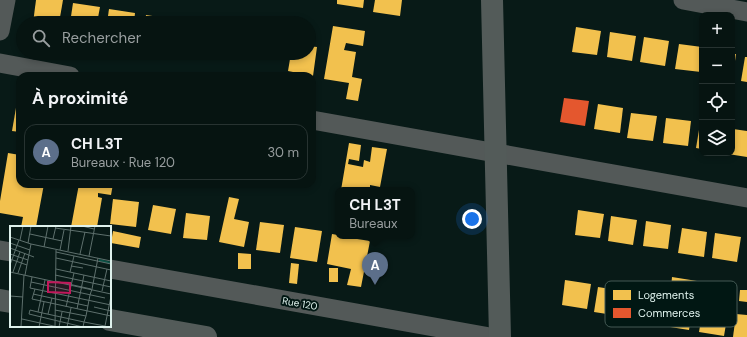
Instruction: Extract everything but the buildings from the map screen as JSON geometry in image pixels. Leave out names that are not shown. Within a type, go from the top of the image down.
[{"type":"street","points":[[0,31],[6,0]]},
{"type":"street","points":[[492,0],[500,337]]},
{"type":"street","points":[[683,0],[747,12]]},
{"type":"street","points":[[0,64],[47,72]]},
{"type":"street","points":[[316,121],[747,198]]},
{"type":"street","points":[[0,250],[10,252]]},
{"type":"street","name":"Rue 120","points":[[111,269],[490,337]]},
{"type":"street","points":[[0,300],[10,302]]},
{"type":"street","points":[[111,320],[206,337]]},
{"type":"place","name":"CH L3T","points":[[375,285]]}]
